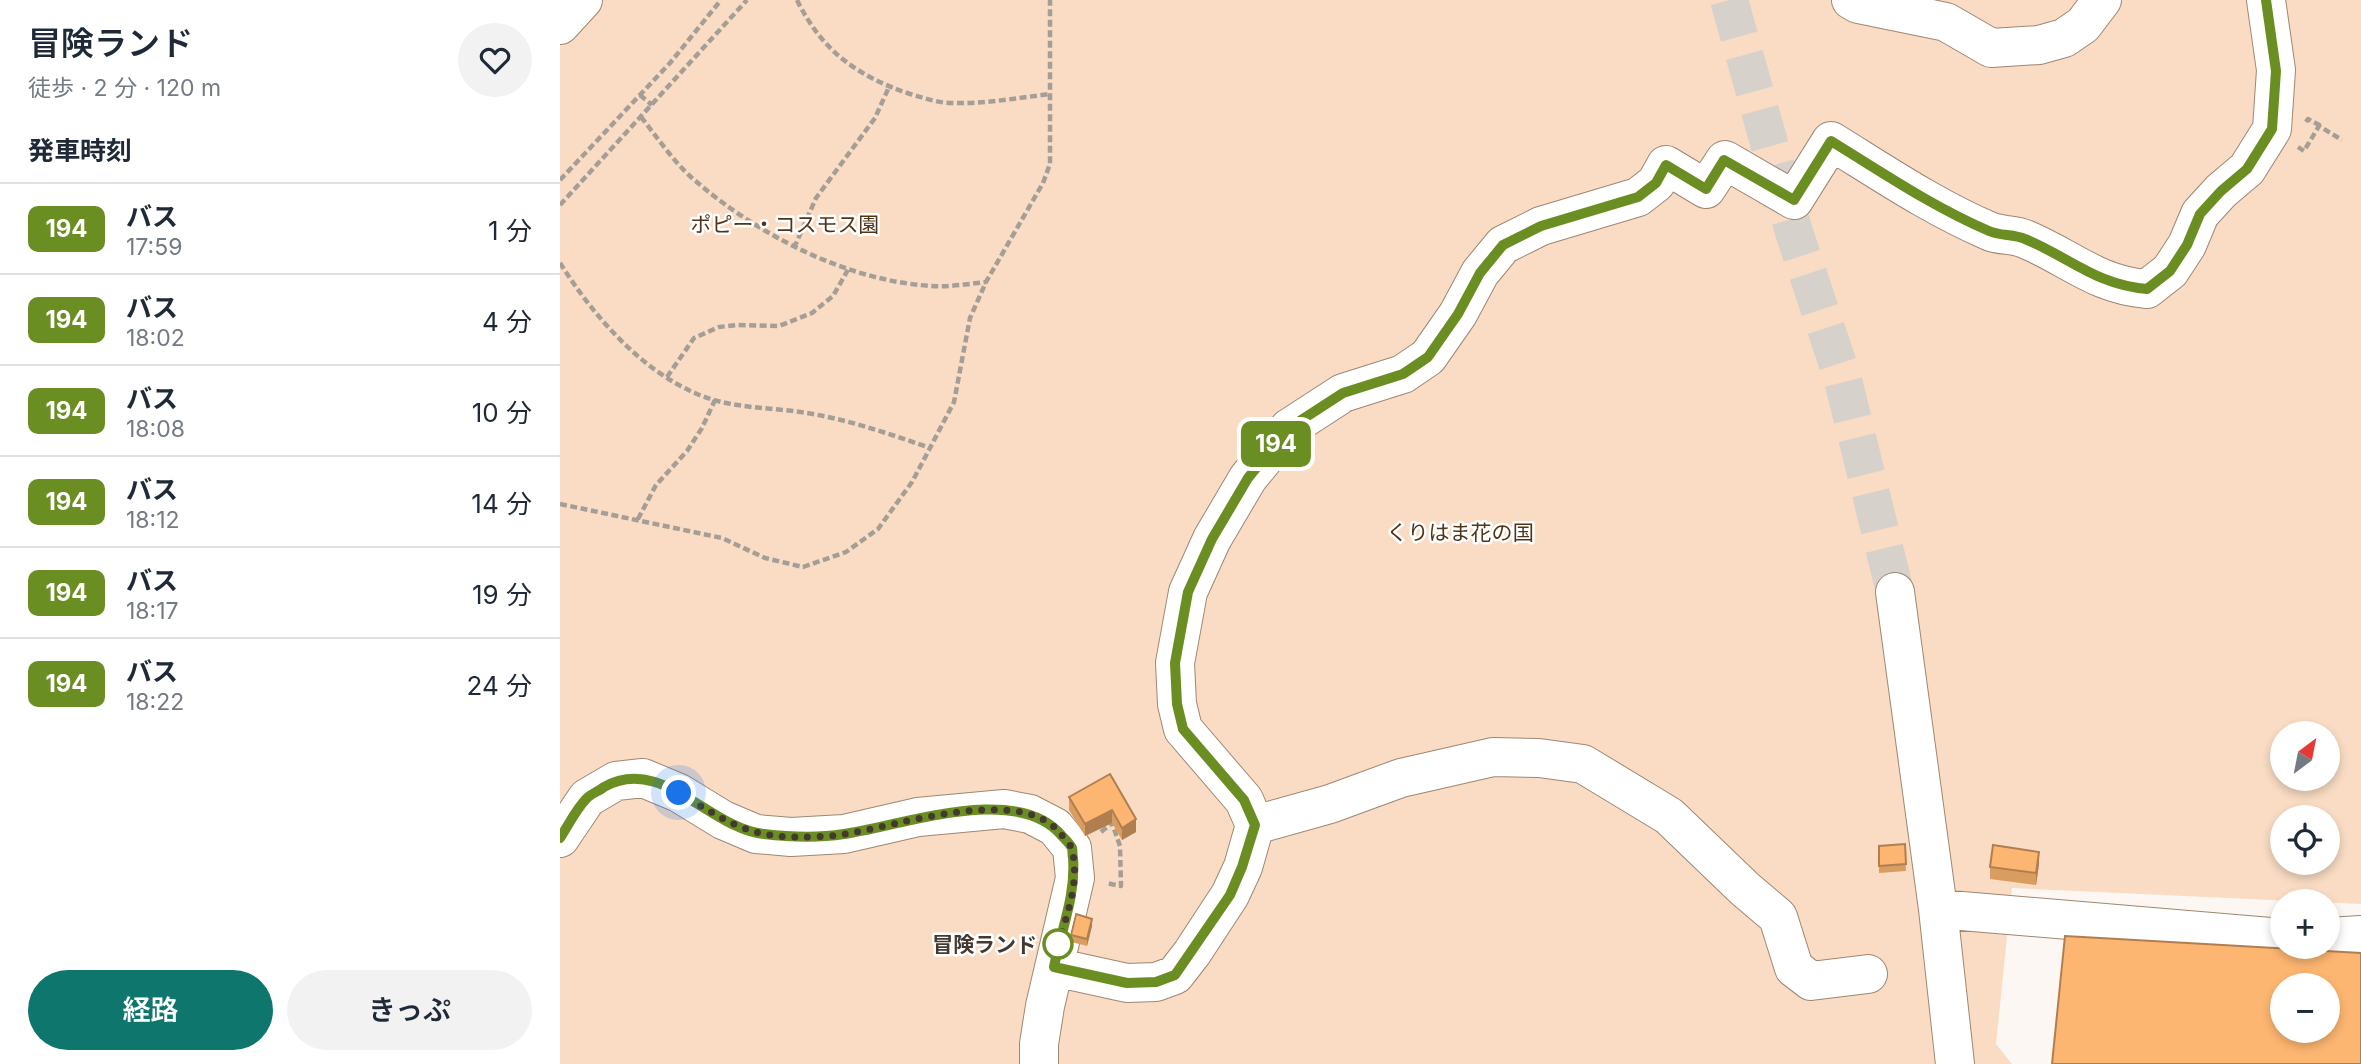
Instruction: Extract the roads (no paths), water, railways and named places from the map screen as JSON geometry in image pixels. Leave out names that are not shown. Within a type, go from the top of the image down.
[{"type":"street","points":[[560,25],[583,0]]},
{"type":"street","points":[[1851,0],[1858,4],[1946,22],[1991,48],[2039,44],[2064,38],[2083,25],[2102,0]]},
{"type":"street","points":[[1054,967],[1127,983],[1156,982],[1175,975],[1230,895],[1255,825],[1244,800],[1183,729],[1177,704],[1175,663],[1188,592],[1212,539],[1248,478],[1289,428],[1343,393],[1403,374],[1428,357],[1458,314],[1480,273],[1503,245],[1541,226],[1638,197],[1656,183],[1666,165],[1706,189],[1724,160],[1794,200],[1831,141],[1934,205],[1992,233],[2023,238],[2088,273],[2124,287],[2147,289],[2170,271],[2187,245],[2200,214],[2247,169],[2272,129],[2276,71],[2266,0]]},
{"type":"street","points":[[1895,592],[1938,909],[1955,1064]]},
{"type":"street","points":[[1255,825],[1330,804],[1401,778],[1493,757],[1539,758],[1583,764],[1668,816],[1778,917],[1794,968],[1811,981],[1868,974]]},
{"type":"street","points":[[560,838],[587,798],[616,781],[643,778],[679,793],[723,820],[756,834],[844,834],[918,817],[1004,809],[1030,814],[1055,827],[1072,848],[1074,878],[1073,894],[1058,944],[1039,1044],[1040,1064]]},
{"type":"street","points":[[1938,909],[2270,937]]},
{"type":"street","points":[[2340,936],[2361,935]]},
{"type":"tunnel","points":[[1729,0],[1794,232],[1843,380],[1895,592]]},
{"type":"place","name":"冒険ランド","points":[[1058,944]]},
{"type":"park label","name":"ポピー・コスモス園","points":[[785,224]]},
{"type":"park label","name":"くりはま花の国","points":[[1460,532]]}]
